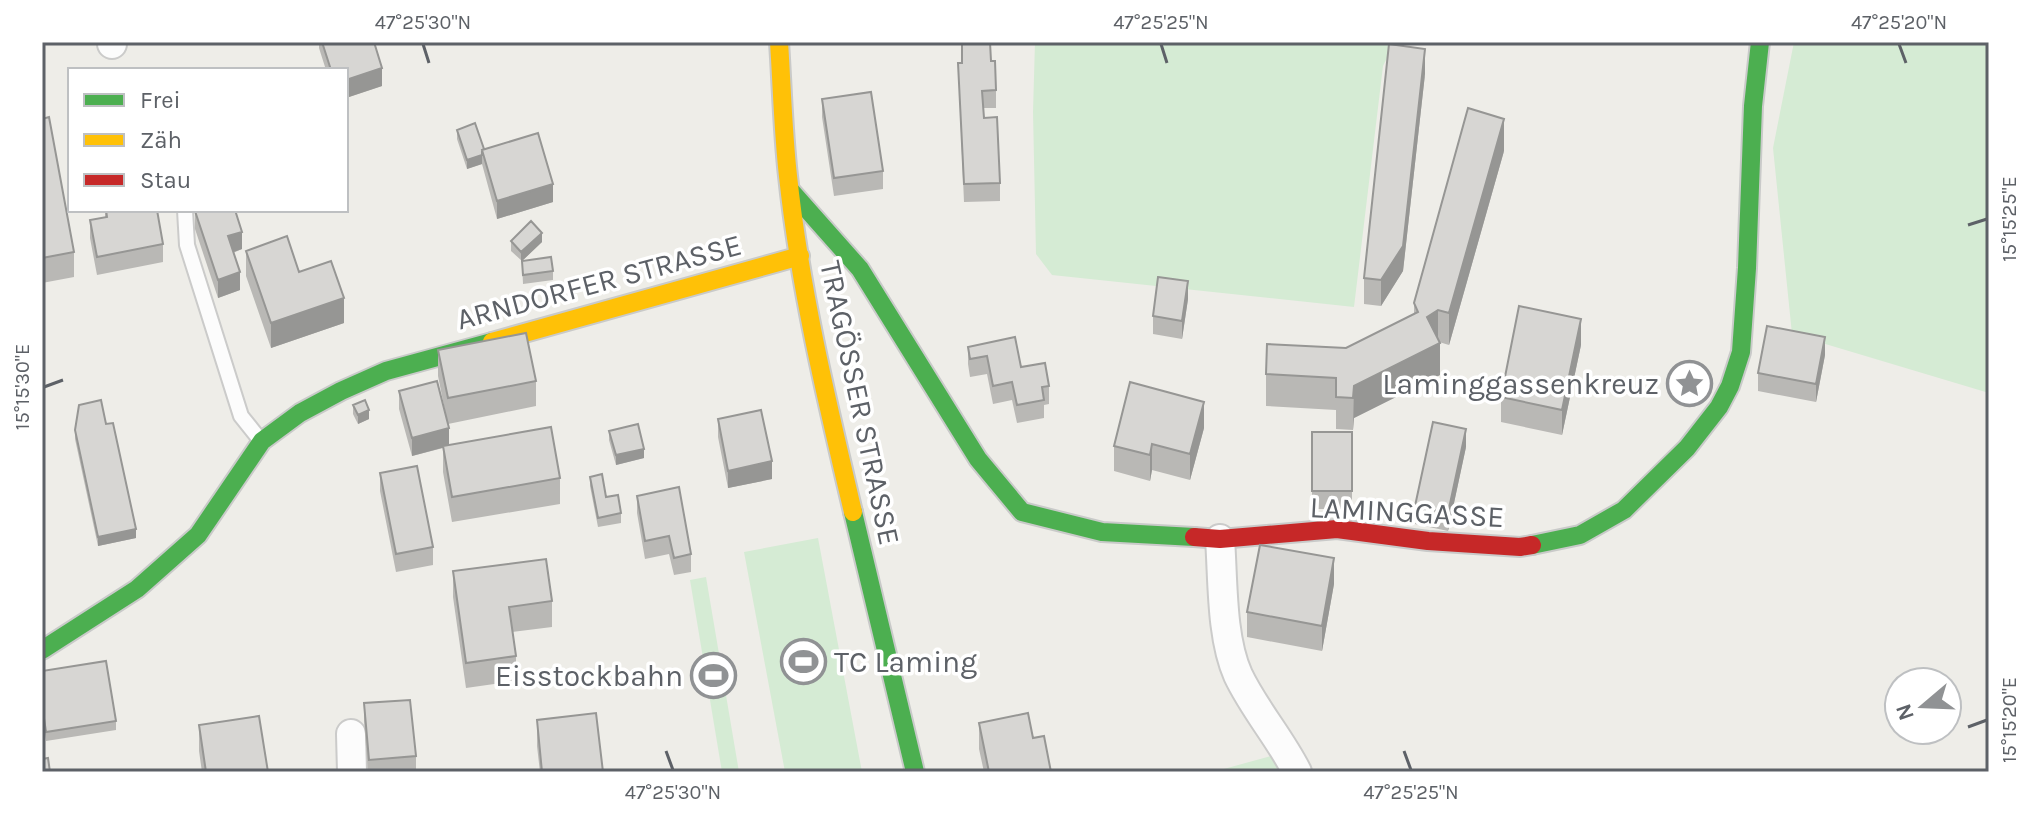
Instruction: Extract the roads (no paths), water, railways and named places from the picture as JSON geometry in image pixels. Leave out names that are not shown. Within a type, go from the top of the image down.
[{"type":"street","name":"TRAGÖSSER STRASSE","points":[[779,42],[790,190],[800,256],[836,437],[915,772]]},
{"type":"street","name":"LAMINGGASSE","points":[[790,190],[860,269],[978,459],[1022,512],[1102,532],[1220,539],[1337,529],[1428,541],[1520,547],[1580,535],[1624,510],[1687,448],[1719,407],[1730,386],[1741,352],[1753,106],[1760,42]]},
{"type":"street","name":"ARNDORFER STRASSE","points":[[42,650],[137,589],[198,535],[262,441],[300,413],[341,391],[386,371],[800,256]]},
{"type":"street","points":[[1220,539],[1226,631],[1238,674],[1297,772]]},
{"type":"street","points":[[351,734],[352,772]]},
{"type":"lane","points":[[185,212],[187,245],[241,416],[262,441]]},
{"type":"place","name":"Laminggassenkreuz","points":[[1690,384]]},
{"type":"place","name":"TC Laming","points":[[803,662]]},
{"type":"place","name":"Eisstockbahn","points":[[714,676]]}]
